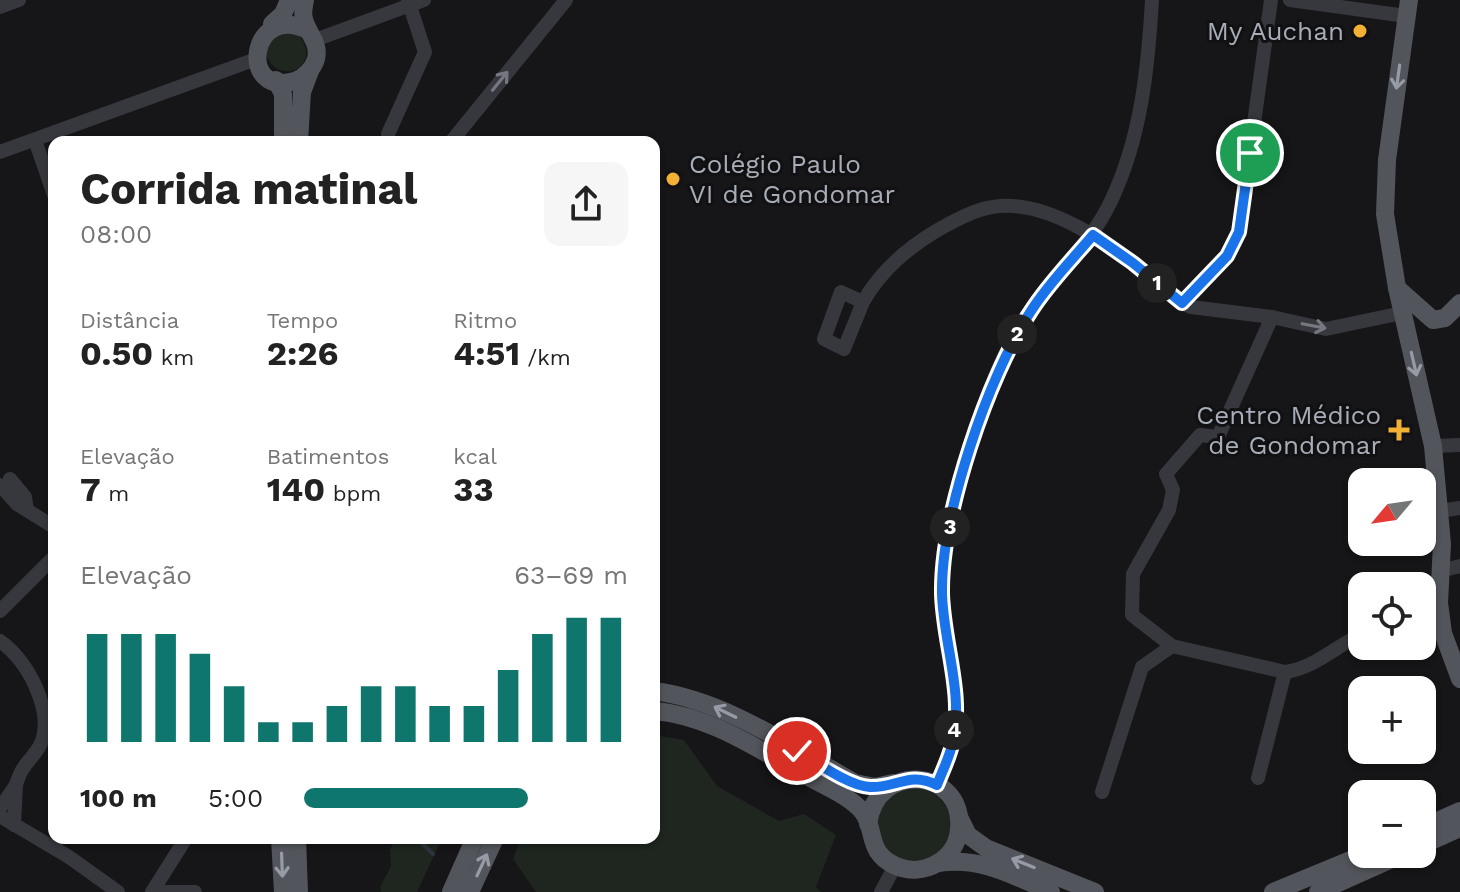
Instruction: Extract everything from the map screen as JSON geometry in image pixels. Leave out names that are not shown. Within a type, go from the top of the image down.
[{"type":"main road","points":[[289,0],[283,14],[258,39],[256,59],[267,75],[276,80],[296,80],[311,68]]},
{"type":"main road","points":[[299,136],[302,92],[316,60],[312,36],[304,20],[305,0]]},
{"type":"main road","points":[[1408,8],[1384,186],[1385,214],[1402,313],[1433,446],[1442,544],[1436,585]]},
{"type":"main road","points":[[272,24],[282,20],[293,21],[312,36]]},
{"type":"main road","points":[[276,80],[283,94],[283,136]]},
{"type":"main road","points":[[1397,288],[1433,320],[1445,318],[1460,303]]},
{"type":"main road","points":[[1436,619],[1460,679]]},
{"type":"main road","points":[[660,692],[678,694],[724,711],[855,783],[875,787],[917,778],[937,785],[952,799],[968,835],[986,848],[1095,892]]},
{"type":"main road","points":[[660,712],[684,716],[733,736],[842,796],[864,813],[875,848],[895,866],[917,870],[938,863],[976,862],[1051,892]]},
{"type":"main road","points":[[868,824],[876,799],[896,782]]},
{"type":"main road","points":[[1436,822],[1460,811]]},
{"type":"main road","points":[[938,863],[955,844],[959,817]]},
{"type":"main road","points":[[1436,839],[1460,828]]},
{"type":"main road","points":[[280,844],[283,892]]},
{"type":"main road","points":[[297,844],[299,892]]},
{"type":"main road","points":[[451,892],[472,844]]},
{"type":"main road","points":[[470,892],[492,844]]},
{"type":"main road","points":[[1273,892],[1348,861]]},
{"type":"main road","points":[[1318,892],[1372,868]]},
{"type":"street","points":[[0,7],[19,0]]},
{"type":"street","points":[[312,36],[424,0]]},
{"type":"street","points":[[456,136],[566,0]]},
{"type":"street","points":[[937,785],[953,744],[956,707],[945,626],[942,571],[965,466],[991,390],[1013,341],[1032,308],[1093,235],[1126,166],[1142,107],[1152,0]]},
{"type":"street","points":[[1182,303],[1227,256],[1239,232],[1271,0]]},
{"type":"street","points":[[1290,0],[1408,8]]},
{"type":"street","points":[[388,134],[425,52],[408,3]]},
{"type":"street","points":[[0,152],[256,59]]},
{"type":"street","points":[[35,140],[48,178]]},
{"type":"street","points":[[863,302],[875,281],[927,236],[982,208],[1017,206],[1042,210],[1093,235],[1182,303],[1201,309],[1272,317],[1326,329],[1402,313]]},
{"type":"street","points":[[1272,317],[1218,437],[1200,435],[1166,474],[1173,490],[1169,510],[1133,574],[1132,615],[1172,646],[1285,672],[1299,670],[1348,642]]},
{"type":"street","points":[[1433,446],[1460,445]]},
{"type":"street","points":[[5,482],[25,497],[27,510],[48,523]]},
{"type":"street","points":[[1440,511],[1460,508]]},
{"type":"street","points":[[1440,571],[1460,566]]},
{"type":"street","points":[[0,611],[48,568]]},
{"type":"street","points":[[0,641],[15,651],[32,677],[47,724],[41,744],[24,766],[16,785],[7,826]]},
{"type":"street","points":[[1102,792],[1142,667],[1172,646]]},
{"type":"street","points":[[1258,778],[1285,672]]},
{"type":"street","points":[[0,808],[16,785]]},
{"type":"street","points":[[0,816],[7,826],[69,857],[118,892]]},
{"type":"street","points":[[152,892],[182,844]]},
{"type":"street","points":[[881,892],[895,866]]},
{"type":"street","points":[[162,892],[195,892]]},
{"type":"shaded area","points":[[296,32],[304,43],[304,62],[298,68],[282,71],[273,66],[266,56],[271,36]]},
{"type":"shaded area","points":[[660,736],[684,740],[717,786],[779,821],[804,814],[836,835],[816,887],[821,892],[536,892],[513,859],[519,844],[660,844]]},
{"type":"shaded area","points":[[914,788],[928,791],[940,799],[948,811],[951,825],[948,839],[940,851],[928,859],[914,862],[900,859],[888,851],[880,839],[877,825],[880,811],[888,799],[900,791]]},
{"type":"shaded area","points":[[392,844],[439,844],[417,892],[381,892],[380,887],[391,866]]},
{"type":"waterway","points":[[423,844],[433,854]]},
{"type":"place","name":"My Auchan","points":[[1360,31]]},
{"type":"place","name":"Colégio Paulo VI de Gondomar","points":[[673,179]]},
{"type":"place","name":"Centro Médico de Gondomar","points":[[1399,430]]},
{"type":"route","points":[[797,751],[867,787],[917,778],[937,785],[953,744],[956,707],[942,597],[947,537],[973,441],[1013,341],[1032,308],[1093,235],[1182,303],[1227,256],[1239,232],[1250,153]]}]
